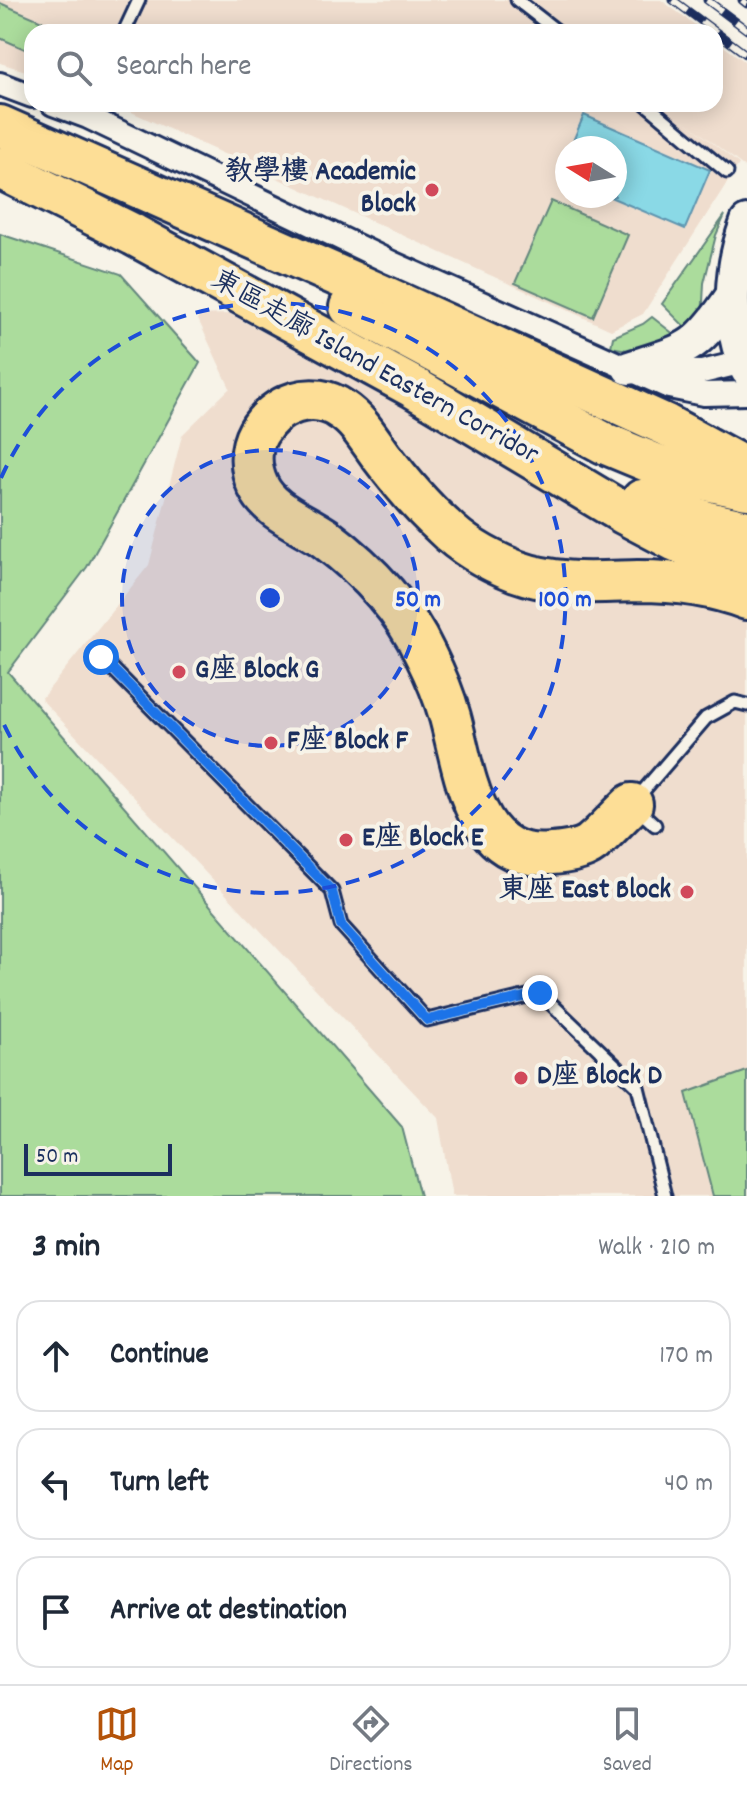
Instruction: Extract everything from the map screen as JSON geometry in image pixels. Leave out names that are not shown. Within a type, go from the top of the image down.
[{"type":"highway","name":"東區走廊 Island Eastern Corridor","points":[[0,126],[610,399],[708,446],[747,469]]},
{"type":"highway","name":"東區走廊 Island Eastern Corridor","points":[[0,168],[134,235],[413,387],[625,514],[676,541],[747,572]]},
{"type":"highway","points":[[119,180],[604,443],[652,464],[705,481],[747,489]]},
{"type":"highway","points":[[413,387],[656,505],[747,531]]},
{"type":"highway","points":[[643,814],[590,845],[566,853],[537,856],[524,853],[512,849],[492,834],[477,812],[440,685],[421,645],[391,600],[363,571],[323,537],[265,499],[252,473],[252,450],[256,437],[268,418],[290,404],[326,402],[352,418],[444,528],[498,563],[549,580],[583,584],[637,581],[678,584],[747,599]]},
{"type":"street","points":[[0,84],[24,93]]},
{"type":"street","points":[[95,112],[392,263],[669,387],[704,394],[746,375]]},
{"type":"street","points":[[746,375],[736,333],[732,296],[736,257],[747,222]]},
{"type":"street","points":[[629,368],[681,352],[696,343],[711,328],[732,296]]},
{"type":"street","points":[[629,368],[670,373],[746,375]]},
{"type":"lane","points":[[128,24],[139,0]]},
{"type":"lane","points":[[517,0],[548,24]]},
{"type":"lane","points":[[656,112],[727,172]]},
{"type":"lane","points":[[101,657],[332,891],[341,925],[427,1020],[540,993],[616,1065],[638,1087],[665,1196]]},
{"type":"lane","points":[[643,814],[706,718],[735,702],[747,705]]},
{"type":"shaded area","points":[[0,0],[661,0],[694,24],[24,24],[24,70],[0,63]]},
{"type":"shaded area","points":[[723,46],[747,63],[747,169],[681,118],[739,164],[643,314],[611,330],[132,112],[723,112]]},
{"type":"shaded area","points":[[230,314],[443,428],[747,613],[747,1196],[452,1196],[438,1118],[41,699],[149,565],[182,435],[230,388],[196,315]]},
{"type":"green space","points":[[0,3],[42,21],[41,24],[24,24],[24,49],[0,38]]},
{"type":"green space","points":[[551,201],[555,203],[555,208],[567,208],[628,235],[593,317],[515,283]]},
{"type":"green space","points":[[725,215],[716,235],[704,283],[702,322],[689,331],[662,304]]},
{"type":"green space","points":[[0,234],[121,274],[200,363],[87,567],[8,672],[402,1127],[420,1196],[0,1196]]},
{"type":"green space","points":[[652,317],[680,339],[648,354],[611,347],[613,337]]},
{"type":"green space","points":[[747,1071],[747,1196],[713,1196],[686,1093]]},
{"type":"water","points":[[584,115],[710,170],[685,229],[627,204],[627,136],[575,136]]},
{"type":"railway","points":[[673,0],[705,24]]},
{"type":"railway","points":[[707,0],[747,30]]},
{"type":"railway","points":[[742,0],[747,4]]},
{"type":"railway","points":[[723,37],[747,55]]},
{"type":"place","name":"教學樓 Academic Block","points":[[432,190]]},
{"type":"place","name":"G座 Block G","points":[[179,672]]},
{"type":"place","name":"F座 Block F","points":[[271,743]]},
{"type":"place","name":"E座 Block E","points":[[346,840]]},
{"type":"place","name":"東座 East Block","points":[[687,892]]},
{"type":"place","name":"D座 Block D","points":[[521,1078]]},
{"type":"route","points":[[101,657],[332,891],[341,925],[427,1020],[540,993]]}]
